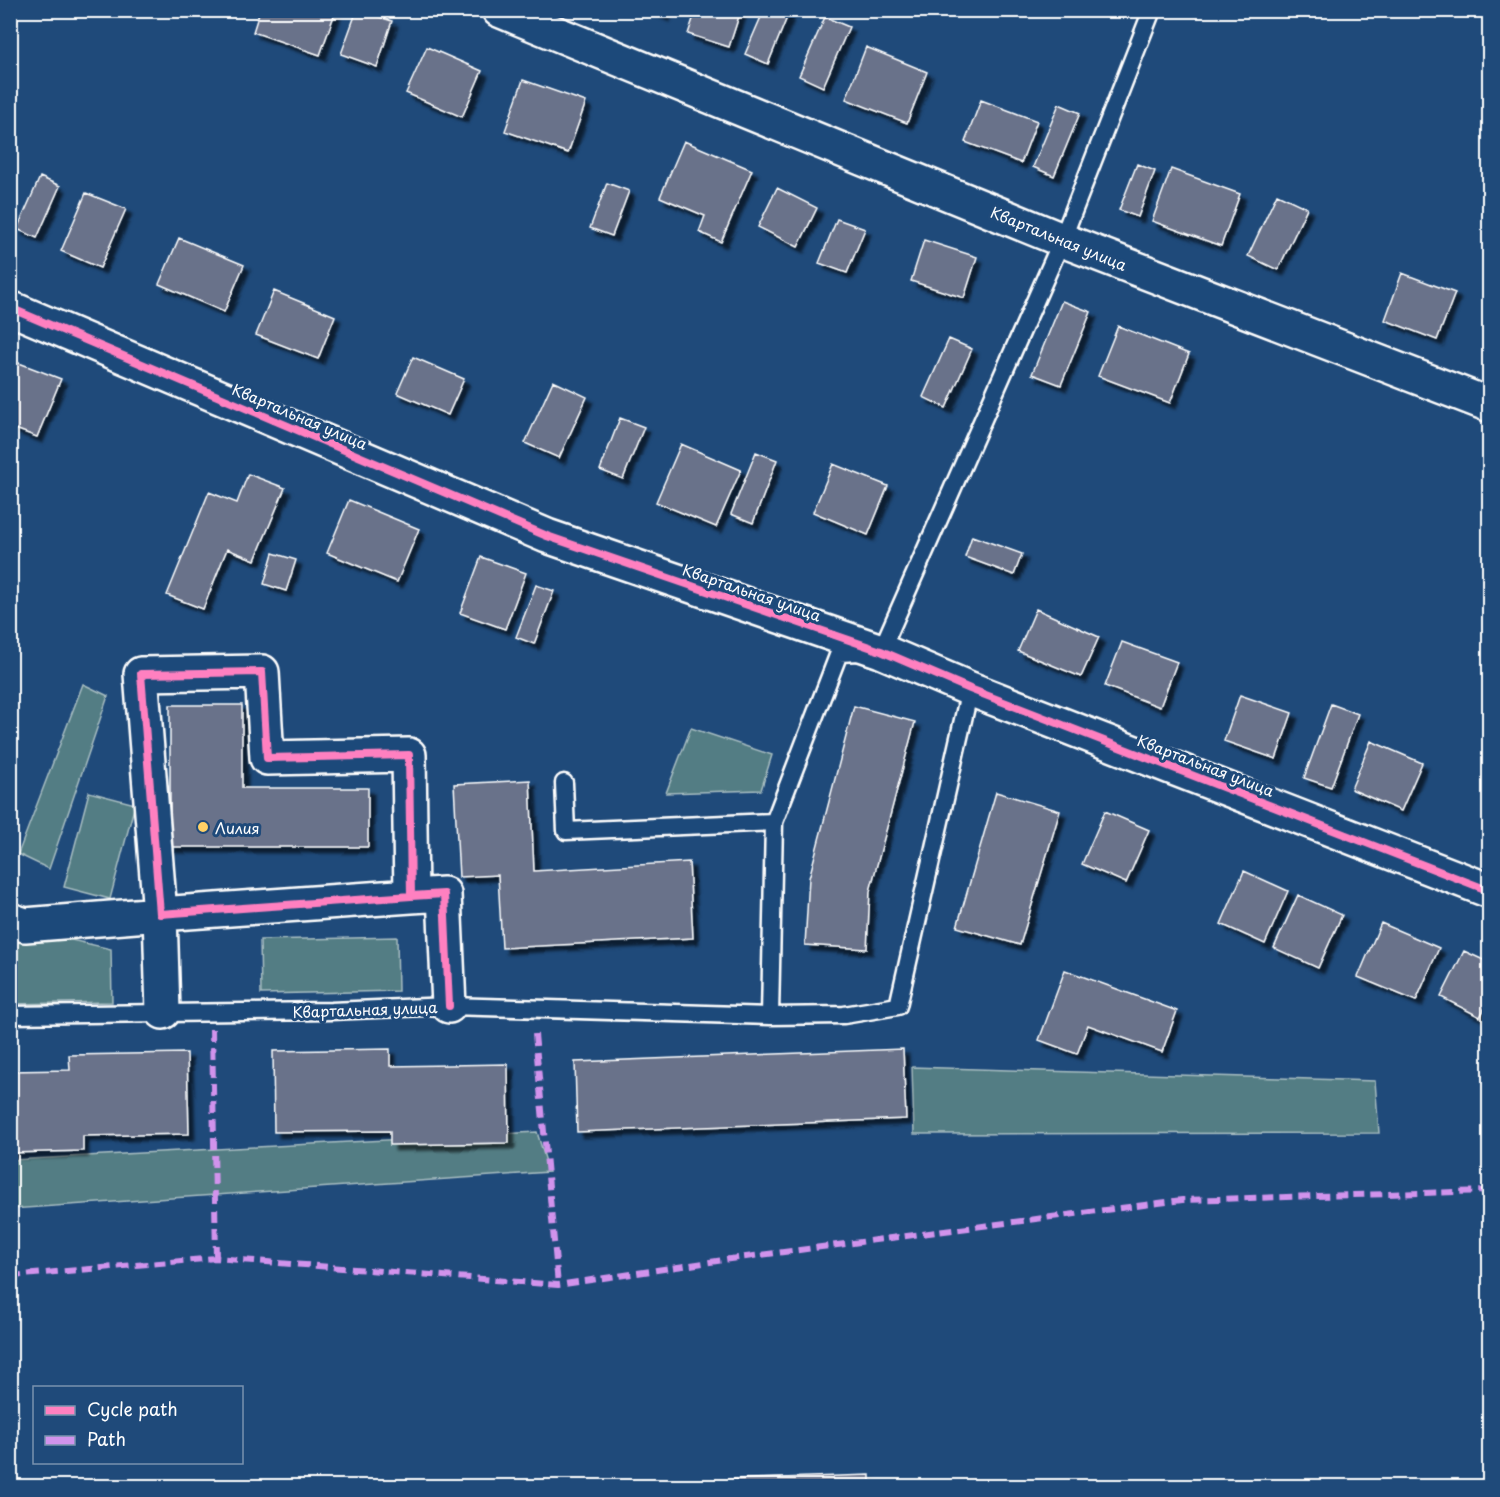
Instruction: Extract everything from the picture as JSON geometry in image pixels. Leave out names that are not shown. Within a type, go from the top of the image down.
[{"type":"street","name":"Квартальная улица","points":[[499,10],[1062,240],[1490,405]]},
{"type":"street","name":"Квартальная улица","points":[[10,308],[548,536],[881,651],[970,690],[1490,891]]},
{"type":"street","points":[[163,1012],[160,914],[141,674],[262,672],[267,758],[409,754],[411,896]]},
{"type":"street","points":[[10,920],[25,925],[444,894],[450,1006]]},
{"type":"lane","points":[[881,651],[1062,240],[1152,10]]},
{"type":"lane","name":"Квартальная улица","points":[[10,1015],[331,1011],[450,1006],[771,1016],[774,822],[839,653],[881,651]]},
{"type":"lane","points":[[771,1016],[844,1015],[898,1006],[970,690]]},
{"type":"lane","points":[[564,783],[566,831],[774,822]]},
{"type":"green space","points":[[83,684],[108,696],[49,869],[18,854]]},
{"type":"green space","points":[[691,728],[772,755],[761,790],[666,793]]},
{"type":"green space","points":[[89,792],[135,804],[110,899],[64,887]]},
{"type":"green space","points":[[10,926],[111,949],[112,1002],[11,1004]]},
{"type":"green space","points":[[397,937],[398,991],[261,994],[260,940]]},
{"type":"green space","points":[[912,1067],[1375,1081],[1379,1133],[914,1134]]},
{"type":"green space","points":[[537,1132],[549,1172],[11,1209],[11,1160]]},
{"type":"building","points":[[260,10],[336,10],[320,55],[253,32]]},
{"type":"building","points":[[357,10],[392,21],[377,67],[341,54]]},
{"type":"building","points":[[651,10],[666,10],[664,16]]},
{"type":"building","points":[[696,10],[741,10],[729,47],[688,34]]},
{"type":"building","points":[[764,10],[790,10],[768,64],[745,54]]},
{"type":"building","points":[[825,17],[849,27],[823,87],[799,76]]},
{"type":"building","points":[[427,47],[482,71],[462,117],[406,93]]},
{"type":"building","points":[[866,47],[927,72],[907,123],[846,99]]},
{"type":"building","points":[[523,80],[586,102],[568,153],[505,131]]},
{"type":"building","points":[[981,100],[1037,121],[1021,163],[965,142]]},
{"type":"building","points":[[1059,104],[1080,113],[1054,176],[1033,167]]},
{"type":"building","points":[[684,141],[752,170],[721,242],[699,232],[705,216],[660,197]]},
{"type":"building","points":[[1137,164],[1155,171],[1138,217],[1119,210]]},
{"type":"building","points":[[1171,169],[1240,194],[1221,246],[1152,221]]},
{"type":"building","points":[[40,177],[60,186],[37,238],[17,229]]},
{"type":"building","points":[[607,183],[629,191],[612,236],[590,228]]},
{"type":"building","points":[[777,188],[817,208],[798,247],[758,227]]},
{"type":"building","points":[[86,193],[126,209],[100,268],[61,251]]},
{"type":"building","points":[[1277,194],[1307,208],[1278,270],[1248,256]]},
{"type":"building","points":[[837,219],[865,229],[847,273],[819,263]]},
{"type":"building","points":[[179,238],[244,265],[224,312],[159,284]]},
{"type":"building","points":[[924,240],[977,257],[964,298],[911,281]]},
{"type":"building","points":[[1402,273],[1455,293],[1437,340],[1385,320]]},
{"type":"building","points":[[274,291],[335,316],[318,359],[256,335]]},
{"type":"building","points":[[1062,301],[1091,312],[1061,385],[1032,374]]},
{"type":"building","points":[[1118,326],[1189,354],[1170,403],[1098,376]]},
{"type":"building","points":[[949,339],[972,349],[946,408],[923,397]]},
{"type":"building","points":[[413,357],[464,379],[448,415],[397,393]]},
{"type":"building","points":[[19,363],[61,379],[37,437],[10,427],[10,383]]},
{"type":"building","points":[[553,381],[587,397],[559,458],[525,443]]},
{"type":"building","points":[[620,418],[644,427],[623,479],[600,470]]},
{"type":"building","points":[[681,444],[741,470],[716,527],[656,502]]},
{"type":"building","points":[[756,452],[777,460],[753,523],[731,514]]},
{"type":"building","points":[[833,464],[888,486],[868,535],[813,512]]},
{"type":"building","points":[[248,474],[285,488],[255,560],[227,549],[203,609],[167,595],[209,492],[237,503]]},
{"type":"building","points":[[349,500],[419,529],[397,582],[327,553]]},
{"type":"building","points":[[972,536],[1022,554],[1014,575],[965,557]]},
{"type":"building","points":[[273,553],[296,560],[286,591],[264,584]]},
{"type":"building","points":[[481,557],[526,573],[505,629],[460,613]]},
{"type":"building","points":[[536,585],[554,591],[534,644],[516,637]]},
{"type":"building","points":[[1036,609],[1099,637],[1081,677],[1018,651]]},
{"type":"building","points":[[1122,642],[1177,662],[1160,707],[1105,686]]},
{"type":"building","points":[[1240,695],[1292,713],[1276,759],[1224,741]]},
{"type":"building","points":[[1331,704],[1358,714],[1331,787],[1304,778]]},
{"type":"building","points":[[170,705],[242,705],[242,788],[368,788],[368,847],[170,847]]},
{"type":"building","points":[[854,706],[915,722],[870,891],[867,949],[805,945],[809,878]]},
{"type":"building","points":[[1371,741],[1422,763],[1401,811],[1351,789]]},
{"type":"building","points":[[530,780],[534,871],[689,862],[693,938],[502,948],[498,875],[459,877],[454,784]]},
{"type":"building","points":[[996,792],[1060,811],[1020,945],[957,927]]},
{"type":"building","points":[[1105,811],[1149,830],[1126,883],[1082,864]]},
{"type":"building","points":[[1244,871],[1288,891],[1265,944],[1221,924]]},
{"type":"building","points":[[1298,895],[1342,915],[1318,968],[1274,948]]},
{"type":"building","points":[[1381,923],[1439,948],[1416,1001],[1358,977]]},
{"type":"building","points":[[1464,951],[1490,963],[1490,998],[1480,1017],[1441,997]]},
{"type":"building","points":[[1065,970],[1177,1011],[1162,1052],[1088,1025],[1077,1054],[1039,1040]]},
{"type":"building","points":[[390,1049],[390,1066],[508,1064],[509,1143],[390,1145],[390,1131],[274,1132],[273,1051]]},
{"type":"building","points":[[903,1049],[906,1119],[577,1132],[575,1062]]},
{"type":"building","points":[[187,1053],[189,1134],[83,1136],[83,1151],[10,1153],[10,1071],[70,1070],[69,1055]]},
{"type":"building","points":[[870,1475],[870,1486],[598,1486],[598,1484]]},
{"type":"marked path","points":[[212,1029],[216,1258]]},
{"type":"marked path","points":[[535,1034],[558,1285]]},
{"type":"marked path","points":[[10,1276],[216,1258],[558,1285],[730,1259],[1182,1200],[1490,1191]]},
{"type":"cycle path","points":[[10,308],[547,536],[881,651],[970,689],[1490,891]]},
{"type":"cycle path","points":[[411,896],[160,914],[141,674],[262,672],[267,758],[409,755],[411,896],[444,894],[449,1006]]},
{"type":"place","name":"Лилия","points":[[203,827]]}]
